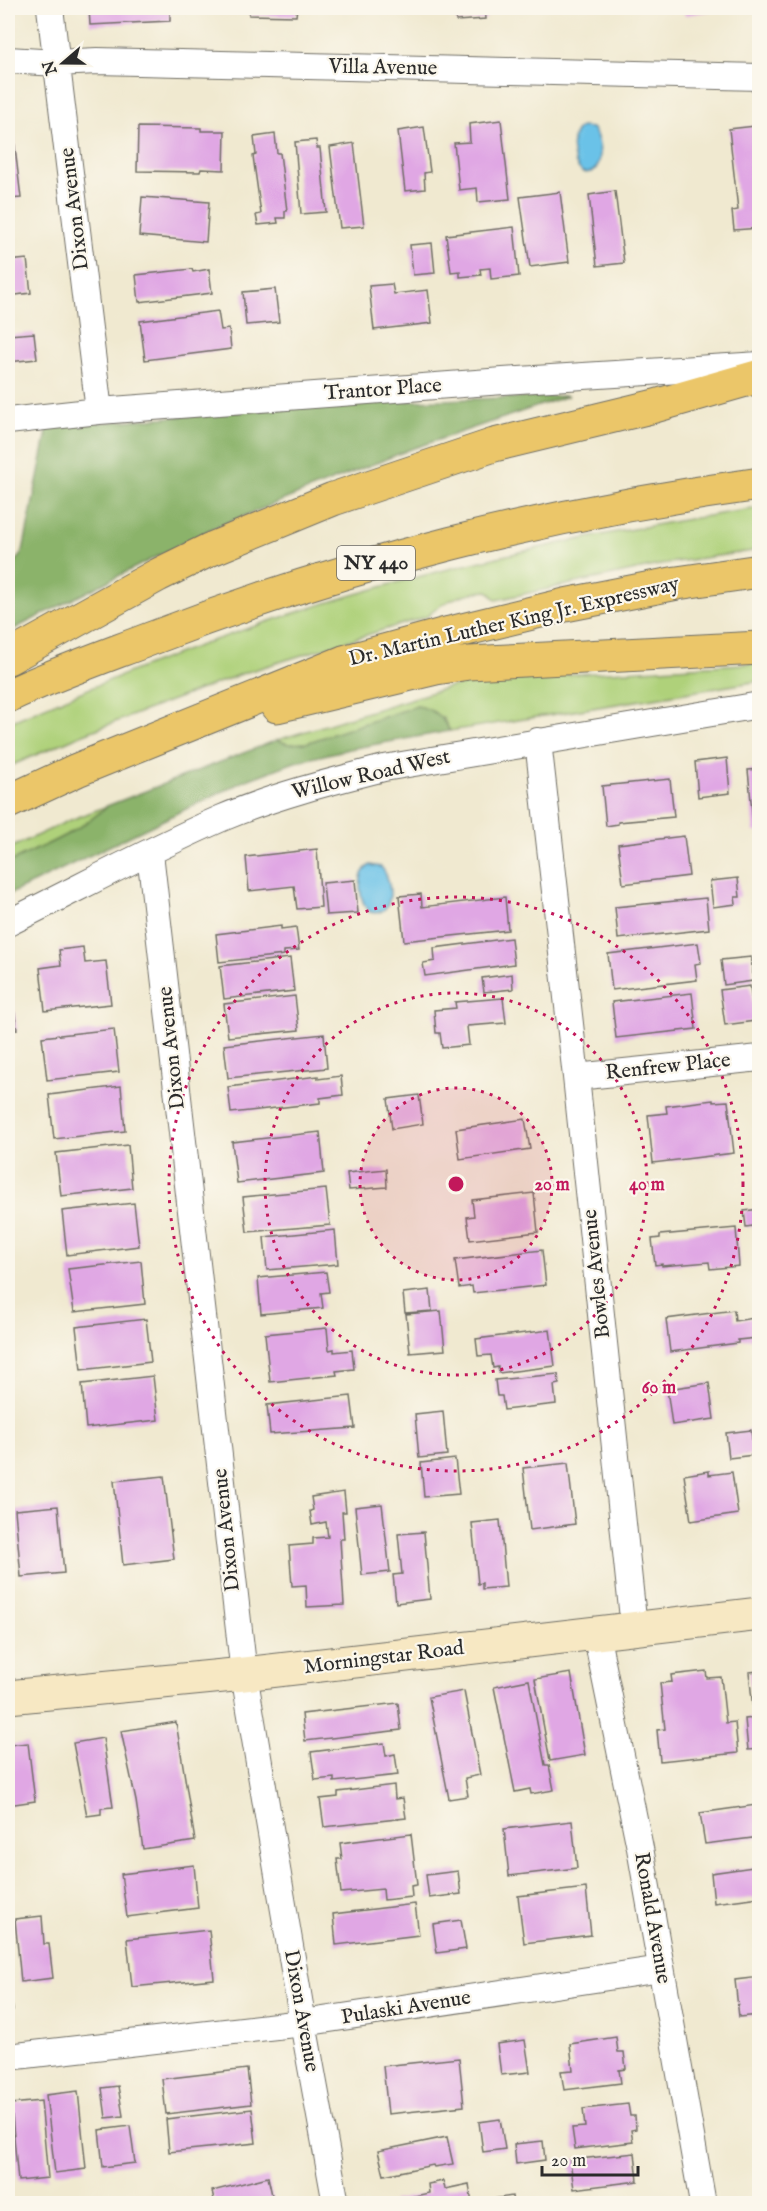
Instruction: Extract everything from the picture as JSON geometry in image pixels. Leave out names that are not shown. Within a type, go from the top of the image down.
[{"type":"highway","points":[[8,658],[158,575],[209,550],[333,499],[494,445],[655,406],[759,376]]},
{"type":"highway","name":"NY 440","points":[[8,696],[224,611],[334,574],[557,518],[673,496],[759,484]]},
{"type":"highway","name":"Dr. Martin Luther King Jr. Expressway","points":[[8,802],[77,770],[344,662],[565,605],[677,583],[759,571]]},
{"type":"highway","points":[[179,728],[436,668],[469,663],[759,648]]},
{"type":"main road","name":"Morningstar Road","points":[[8,1697],[244,1674],[759,1614]]},
{"type":"street","name":"Dixon Avenue","points":[[50,8],[99,411]]},
{"type":"street","name":"Villa Avenue","points":[[8,60],[57,63],[121,61],[759,77]]},
{"type":"street","name":"Trantor Place","points":[[8,421],[99,411],[503,381],[759,365]]},
{"type":"street","name":"Willow Road West","points":[[8,923],[222,818],[275,798],[330,782],[384,768],[759,705]]},
{"type":"street","name":"Bowles Avenue","points":[[538,741],[634,1629]]},
{"type":"street","name":"Dixon Avenue","points":[[150,853],[244,1674],[336,2204]]},
{"type":"street","name":"Renfrew Place","points":[[576,1077],[759,1058]]},
{"type":"street","name":"Ronald Avenue","points":[[596,1633],[640,1848],[703,2204]]},
{"type":"street","name":"Pulaski Avenue","points":[[8,2057],[303,2024],[661,1969]]},
{"type":"green space","points":[[568,396],[411,449],[209,530],[8,632],[8,573],[23,551],[48,427],[347,403]]},
{"type":"green space","points":[[759,508],[759,550],[669,563],[496,600],[488,591],[464,595],[441,605],[428,616],[244,673],[81,735],[8,767],[8,723],[75,694],[212,641],[341,599],[459,566],[638,528]]},
{"type":"green space","points":[[759,663],[759,681],[450,731],[443,718],[417,706],[306,743],[288,744],[277,740],[449,687],[493,679]]},
{"type":"green space","points":[[417,706],[436,714],[450,731],[349,749],[295,762],[244,781],[8,895],[8,863],[72,831],[107,806],[277,740],[288,744],[306,743]]},
{"type":"green space","points":[[107,806],[72,831],[8,863],[8,849]]},
{"type":"water","points":[[581,127],[592,128],[600,149],[598,164],[590,172],[582,172],[578,168],[573,155],[574,136]]},
{"type":"water","points":[[370,865],[381,867],[390,888],[388,904],[378,912],[370,912],[361,895],[362,875]]},
{"type":"building","points":[[89,8],[170,8],[170,21],[90,25]]},
{"type":"building","points":[[249,8],[297,8],[296,16],[249,15]]},
{"type":"building","points":[[455,8],[485,8],[486,19],[456,21]]},
{"type":"building","points":[[683,8],[710,8],[710,11],[685,15]]},
{"type":"building","points":[[8,114],[11,114],[21,198],[8,199]]},
{"type":"building","points":[[501,120],[510,199],[478,202],[477,188],[459,190],[454,143],[470,142],[469,124]]},
{"type":"building","points":[[755,126],[756,130],[760,130],[760,228],[734,230],[732,211],[738,210],[729,129]]},
{"type":"building","points":[[138,127],[201,128],[201,131],[225,131],[224,170],[137,171]]},
{"type":"building","points":[[424,127],[430,172],[424,173],[425,189],[405,191],[398,131]]},
{"type":"building","points":[[275,134],[277,153],[280,153],[287,211],[285,211],[285,218],[277,218],[278,223],[258,225],[256,215],[261,214],[253,156],[256,155],[254,137]]},
{"type":"building","points":[[316,140],[317,148],[320,148],[326,212],[301,214],[295,142]]},
{"type":"building","points":[[354,143],[364,226],[340,228],[330,147]]},
{"type":"building","points":[[615,191],[624,263],[597,266],[589,195]]},
{"type":"building","points":[[560,192],[569,262],[530,267],[520,197]]},
{"type":"building","points":[[142,197],[209,202],[206,242],[139,236]]},
{"type":"building","points":[[514,227],[519,276],[491,279],[490,268],[480,269],[481,275],[460,277],[460,271],[451,272],[446,235]]},
{"type":"building","points":[[432,243],[435,273],[413,275],[410,245]]},
{"type":"building","points":[[27,259],[31,293],[8,296],[8,261]]},
{"type":"building","points":[[192,269],[193,272],[209,269],[212,293],[139,302],[136,275]]},
{"type":"building","points":[[392,284],[394,294],[428,290],[432,323],[374,330],[369,286]]},
{"type":"building","points":[[275,289],[279,322],[246,325],[243,292]]},
{"type":"building","points":[[218,311],[221,330],[229,329],[231,349],[145,360],[140,321]]},
{"type":"building","points":[[34,333],[37,359],[8,362],[8,335]]},
{"type":"building","points":[[727,758],[730,793],[698,797],[695,762]]},
{"type":"building","points":[[760,769],[760,832],[754,832],[748,770]]},
{"type":"building","points":[[670,779],[674,817],[618,822],[618,824],[606,826],[602,786]]},
{"type":"building","points":[[684,836],[689,876],[623,884],[618,844]]},
{"type":"building","points":[[317,849],[321,907],[297,909],[294,886],[249,891],[246,857]]},
{"type":"building","points":[[738,878],[740,897],[735,897],[736,904],[713,907],[710,881]]},
{"type":"building","points":[[355,880],[358,913],[326,915],[323,883]]},
{"type":"building","points":[[421,894],[422,907],[505,897],[508,930],[404,941],[399,896]]},
{"type":"building","points":[[706,898],[709,929],[618,939],[615,907]]},
{"type":"building","points":[[281,926],[281,929],[296,927],[299,950],[284,951],[284,955],[219,962],[216,934]]},
{"type":"building","points":[[511,938],[514,964],[425,976],[423,963],[435,961],[434,948]]},
{"type":"building","points":[[698,943],[701,963],[695,964],[697,980],[612,990],[608,954]]},
{"type":"building","points":[[83,947],[85,963],[106,961],[111,1004],[45,1011],[40,968],[61,965],[59,950]]},
{"type":"building","points":[[751,957],[753,981],[724,985],[721,960]]},
{"type":"building","points":[[290,958],[294,991],[224,999],[220,966]]},
{"type":"building","points":[[512,974],[513,989],[484,992],[482,978]]},
{"type":"building","points":[[750,986],[755,1021],[725,1025],[720,990]]},
{"type":"building","points":[[692,993],[696,1029],[616,1038],[612,1002]]},
{"type":"building","points":[[8,996],[12,996],[17,1030],[8,1032]]},
{"type":"building","points":[[295,996],[299,1030],[228,1037],[224,1004]]},
{"type":"building","points":[[503,998],[506,1023],[467,1026],[469,1045],[442,1048],[440,1033],[436,1033],[434,1010],[456,1008],[455,1002]]},
{"type":"building","points":[[114,1029],[119,1072],[47,1080],[42,1037]]},
{"type":"building","points":[[324,1034],[327,1068],[228,1078],[224,1045]]},
{"type":"building","points":[[318,1076],[318,1079],[341,1076],[343,1095],[320,1098],[320,1103],[231,1113],[228,1087]]},
{"type":"building","points":[[121,1086],[125,1131],[54,1139],[49,1095]]},
{"type":"building","points":[[419,1095],[423,1124],[392,1129],[388,1099]]},
{"type":"building","points":[[713,1100],[713,1102],[728,1101],[734,1153],[653,1163],[648,1115],[667,1113],[666,1106]]},
{"type":"building","points":[[525,1119],[530,1149],[460,1159],[456,1129]]},
{"type":"building","points":[[320,1132],[324,1173],[237,1183],[232,1142]]},
{"type":"building","points":[[128,1145],[132,1188],[61,1196],[56,1153]]},
{"type":"building","points":[[386,1169],[387,1187],[349,1190],[347,1173]]},
{"type":"building","points":[[326,1189],[330,1225],[247,1232],[243,1197]]},
{"type":"building","points":[[534,1193],[538,1232],[470,1240],[467,1217],[474,1216],[472,1200]]},
{"type":"building","points":[[134,1203],[139,1246],[67,1255],[62,1211]]},
{"type":"building","points":[[760,1209],[760,1225],[746,1227],[744,1211]]},
{"type":"building","points":[[736,1228],[739,1266],[710,1269],[709,1262],[655,1265],[652,1239],[660,1238],[660,1235]]},
{"type":"building","points":[[335,1230],[338,1264],[267,1270],[264,1237]]},
{"type":"building","points":[[542,1250],[546,1285],[473,1293],[472,1286],[459,1288],[455,1260]]},
{"type":"building","points":[[141,1261],[145,1304],[74,1312],[68,1269]]},
{"type":"building","points":[[326,1272],[329,1292],[321,1293],[323,1308],[261,1314],[258,1278]]},
{"type":"building","points":[[430,1290],[432,1311],[405,1313],[403,1293]]},
{"type":"building","points":[[734,1310],[735,1321],[754,1318],[757,1338],[738,1340],[738,1343],[670,1352],[666,1319]]},
{"type":"building","points":[[441,1311],[445,1350],[410,1353],[406,1314]]},
{"type":"building","points":[[146,1319],[151,1362],[81,1370],[76,1327]]},
{"type":"building","points":[[327,1328],[329,1350],[334,1349],[334,1352],[352,1350],[354,1369],[336,1371],[337,1375],[270,1382],[265,1334]]},
{"type":"building","points":[[550,1330],[555,1366],[499,1373],[498,1367],[493,1368],[491,1355],[478,1356],[476,1339]]},
{"type":"building","points":[[558,1374],[559,1384],[554,1385],[556,1404],[504,1410],[502,1396],[497,1396],[495,1380]]},
{"type":"building","points":[[153,1376],[158,1420],[86,1428],[82,1384]]},
{"type":"building","points":[[709,1383],[714,1419],[672,1425],[667,1389]]},
{"type":"building","points":[[351,1396],[355,1428],[270,1434],[267,1405]]},
{"type":"building","points":[[443,1411],[447,1455],[419,1458],[415,1414]]},
{"type":"building","points":[[751,1430],[754,1455],[729,1458],[726,1433]]},
{"type":"building","points":[[455,1459],[459,1494],[424,1497],[421,1463]]},
{"type":"building","points":[[568,1463],[575,1524],[530,1530],[523,1468]]},
{"type":"building","points":[[709,1471],[709,1475],[732,1472],[738,1514],[691,1521],[684,1475]]},
{"type":"building","points":[[164,1476],[174,1559],[123,1565],[114,1481]]},
{"type":"building","points":[[344,1492],[346,1512],[342,1512],[344,1539],[340,1539],[344,1605],[307,1607],[306,1585],[292,1586],[289,1546],[313,1544],[313,1538],[328,1537],[326,1522],[312,1525],[311,1497]]},
{"type":"building","points":[[382,1504],[390,1572],[362,1575],[355,1507]]},
{"type":"building","points":[[58,1506],[64,1573],[21,1577],[15,1510]]},
{"type":"building","points":[[500,1520],[506,1587],[482,1589],[482,1583],[478,1584],[472,1523]]},
{"type":"building","points":[[424,1532],[430,1599],[396,1603],[393,1575],[402,1574],[398,1534]]},
{"type":"building","points":[[706,1671],[707,1678],[721,1677],[726,1723],[735,1722],[738,1753],[660,1761],[657,1730],[665,1729],[660,1683],[672,1682],[671,1675]]},
{"type":"building","points":[[760,1671],[760,1749],[748,1750],[745,1719],[754,1718],[749,1672]]},
{"type":"building","points":[[571,1673],[585,1755],[550,1761],[535,1679]]},
{"type":"building","points":[[529,1680],[545,1765],[549,1765],[554,1790],[531,1794],[530,1789],[515,1792],[494,1687]]},
{"type":"building","points":[[464,1691],[480,1775],[465,1778],[468,1796],[449,1799],[429,1697]]},
{"type":"building","points":[[398,1703],[401,1730],[305,1741],[302,1714]]},
{"type":"building","points":[[176,1722],[195,1841],[143,1849],[136,1801],[121,1731]]},
{"type":"building","points":[[103,1738],[113,1807],[101,1808],[101,1814],[87,1816],[73,1743]]},
{"type":"building","points":[[28,1743],[35,1801],[8,1805],[8,1745]]},
{"type":"building","points":[[384,1743],[386,1756],[395,1754],[398,1775],[334,1782],[334,1778],[315,1780],[311,1752]]},
{"type":"building","points":[[394,1785],[395,1799],[403,1798],[406,1818],[324,1827],[320,1799],[338,1797],[338,1792]]},
{"type":"building","points":[[756,1805],[760,1837],[705,1844],[700,1813]]},
{"type":"building","points":[[572,1821],[577,1868],[509,1876],[504,1829]]},
{"type":"building","points":[[411,1834],[417,1885],[411,1886],[412,1897],[384,1900],[383,1889],[341,1893],[337,1859],[342,1859],[340,1843]]},
{"type":"building","points":[[194,1865],[198,1908],[127,1917],[121,1874]]},
{"type":"building","points":[[760,1866],[760,1897],[714,1903],[711,1873]]},
{"type":"building","points":[[458,1871],[461,1894],[429,1898],[426,1875]]},
{"type":"building","points":[[586,1888],[591,1935],[524,1943],[518,1896]]},
{"type":"building","points":[[415,1904],[419,1935],[336,1945],[333,1914]]},
{"type":"building","points":[[42,1916],[44,1944],[49,1944],[53,1978],[21,1982],[15,1919]]},
{"type":"building","points":[[461,1920],[466,1949],[437,1953],[433,1924]]},
{"type":"building","points":[[209,1930],[214,1979],[132,1987],[127,1939]]},
{"type":"building","points":[[760,1977],[760,2015],[739,2017],[735,1980]]},
{"type":"building","points":[[8,1979],[13,2010],[8,2011]]},
{"type":"building","points":[[616,2037],[618,2052],[624,2052],[626,2069],[619,2070],[621,2083],[564,2090],[561,2071],[573,2070],[570,2044]]},
{"type":"building","points":[[525,2040],[530,2072],[501,2075],[497,2044]]},
{"type":"building","points":[[459,2058],[464,2106],[388,2114],[383,2066]]},
{"type":"building","points":[[247,2069],[251,2104],[166,2114],[162,2079]]},
{"type":"building","points":[[118,2086],[123,2116],[106,2118],[102,2088]]},
{"type":"building","points":[[78,2091],[86,2169],[55,2173],[46,2095]]},
{"type":"building","points":[[41,2101],[48,2178],[18,2181],[11,2104]]},
{"type":"building","points":[[628,2104],[630,2116],[635,2116],[636,2129],[631,2130],[633,2142],[575,2149],[572,2128],[585,2127],[583,2109]]},
{"type":"building","points":[[252,2109],[256,2143],[169,2152],[166,2119]]},
{"type":"building","points":[[500,2119],[505,2149],[483,2152],[479,2122]]},
{"type":"building","points":[[130,2126],[135,2163],[103,2167],[99,2130]]},
{"type":"building","points":[[447,2137],[453,2164],[434,2167],[433,2165],[384,2175],[378,2151]]},
{"type":"building","points":[[543,2141],[545,2160],[516,2164],[514,2144]]},
{"type":"building","points":[[635,2153],[638,2181],[574,2189],[570,2160]]},
{"type":"building","points":[[268,2177],[274,2204],[215,2204],[212,2191]]},
{"type":"building","points":[[443,2181],[445,2189],[469,2184],[472,2204],[393,2204],[392,2201],[429,2193],[428,2184]]},
{"type":"building","points":[[512,2196],[513,2204],[480,2204],[479,2201]]}]
